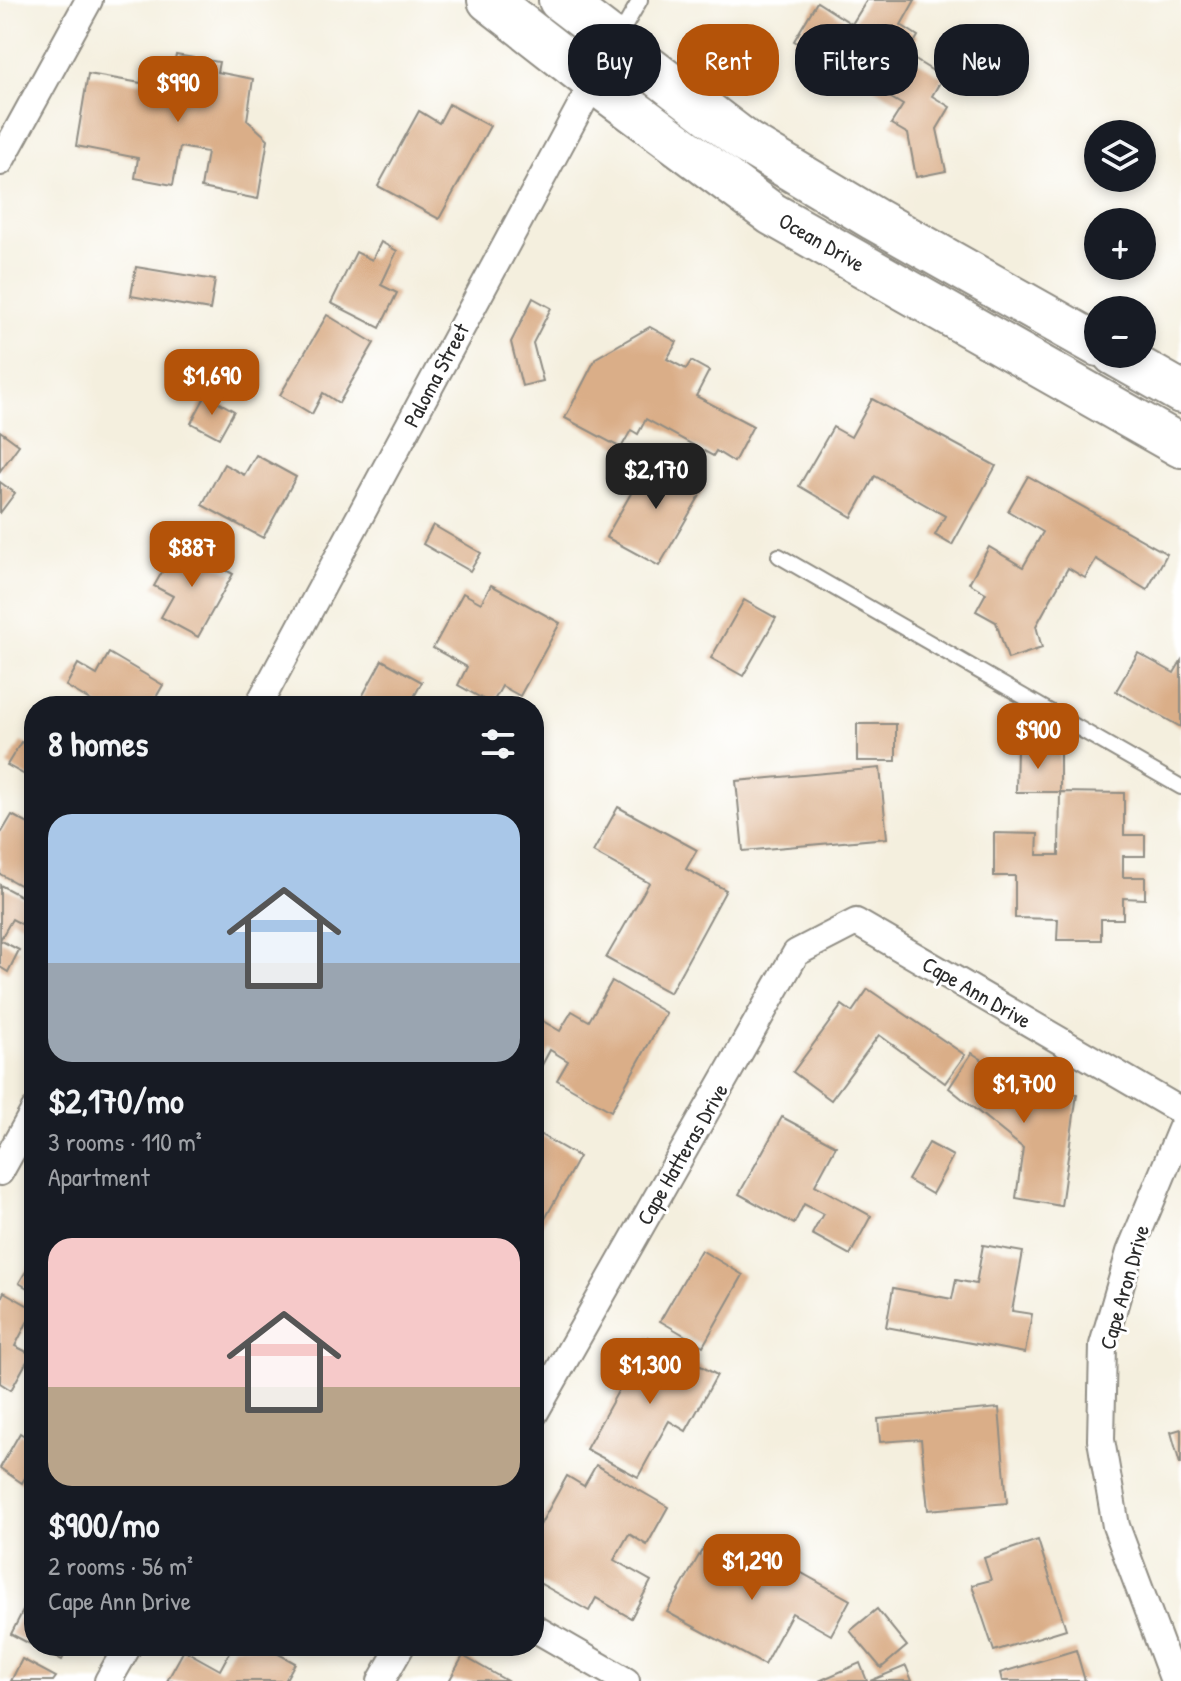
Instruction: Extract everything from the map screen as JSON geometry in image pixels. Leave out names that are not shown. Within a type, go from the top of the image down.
[{"type":"main road","name":"Ocean Drive","points":[[489,0],[568,62]]},
{"type":"main road","points":[[560,0],[589,24]]},
{"type":"main road","points":[[661,79],[747,143],[874,219],[1084,337]]},
{"type":"main road","name":"Ocean Drive","points":[[613,96],[772,214],[1181,446]]},
{"type":"main road","points":[[1139,368],[1181,392]]},
{"type":"street","points":[[0,162],[89,0]]},
{"type":"street","name":"Paloma Street","points":[[263,696],[586,96]]},
{"type":"street","name":"Cape Ann Drive","points":[[856,922],[1181,1111]]},
{"type":"street","name":"Cape Hatteras Drive","points":[[544,1396],[796,953],[856,922]]},
{"type":"street","points":[[0,1172],[24,1129]]},
{"type":"street","name":"Cape Aron Drive","points":[[1174,1681],[1116,1526],[1101,1440],[1103,1345],[1130,1252],[1181,1129]]},
{"type":"street","points":[[544,1634],[626,1681]]},
{"type":"street","points":[[108,1681],[122,1656]]},
{"type":"street","points":[[381,1681],[395,1656]]},
{"type":"lane","points":[[626,24],[640,0]]},
{"type":"lane","points":[[779,556],[1181,787]]},
{"type":"building","points":[[867,0],[915,0],[902,24],[852,24]]},
{"type":"building","points":[[817,2],[852,24],[804,24]]},
{"type":"building","points":[[176,55],[219,62],[217,72],[253,79],[247,120],[268,139],[258,199],[201,188],[207,152],[180,147],[173,185],[135,178],[138,158],[76,146],[88,74],[141,83],[143,71],[172,76]]},
{"type":"building","points":[[918,62],[934,72],[932,96],[950,107],[937,129],[946,171],[916,177],[908,134],[891,124],[903,105],[888,96],[918,96]]},
{"type":"building","points":[[449,104],[490,126],[439,219],[378,186],[419,111],[439,123]]},
{"type":"building","points":[[381,242],[397,251],[381,285],[397,293],[380,328],[331,303],[356,252],[372,260]]},
{"type":"building","points":[[136,267],[215,280],[210,310],[131,296]]},
{"type":"building","points":[[533,298],[551,308],[533,343],[543,381],[522,386],[511,342]]},
{"type":"building","points":[[327,315],[374,343],[339,403],[323,393],[312,414],[280,395]]},
{"type":"building","points":[[650,327],[677,342],[667,359],[686,369],[691,361],[709,371],[696,396],[753,426],[734,462],[716,451],[713,456],[646,419],[638,434],[631,430],[621,448],[565,418],[596,358]]},
{"type":"building","points":[[206,395],[234,411],[219,438],[191,423]]},
{"type":"building","points":[[872,399],[996,466],[952,545],[935,535],[945,516],[875,476],[852,517],[799,486],[833,427],[851,437]]},
{"type":"building","points":[[0,431],[19,445],[0,471]]},
{"type":"building","points":[[256,455],[296,477],[263,538],[202,505],[224,464],[244,475]]},
{"type":"building","points":[[653,455],[706,485],[659,566],[606,537]]},
{"type":"building","points":[[1028,476],[1167,554],[1147,590],[1096,559],[1085,578],[1068,568],[1036,626],[1042,648],[1008,659],[996,622],[976,611],[986,593],[969,583],[989,547],[1023,567],[1043,532],[1008,511]]},
{"type":"building","points":[[0,482],[15,493],[0,513]]},
{"type":"building","points":[[433,525],[481,553],[470,571],[423,544]]},
{"type":"building","points":[[178,544],[233,574],[198,637],[161,617],[173,596],[154,586]]},
{"type":"building","points":[[491,585],[560,623],[520,696],[502,686],[496,696],[478,696],[458,685],[467,667],[433,648],[463,593],[481,603]]},
{"type":"building","points":[[744,600],[776,618],[743,676],[711,658]]},
{"type":"building","points":[[109,653],[163,685],[157,696],[83,696],[66,686],[78,664],[97,675]]},
{"type":"building","points":[[1138,653],[1174,673],[1181,661],[1181,727],[1116,691]]},
{"type":"building","points":[[382,660],[422,682],[414,696],[362,696]]},
{"type":"building","points":[[857,724],[896,724],[896,761],[857,761]]},
{"type":"building","points":[[21,742],[24,744],[24,774],[7,765]]},
{"type":"building","points":[[1017,749],[1060,750],[1060,792],[1016,792]]},
{"type":"building","points":[[880,768],[887,838],[743,851],[736,781]]},
{"type":"building","points":[[1060,792],[1124,793],[1124,835],[1145,835],[1145,856],[1123,856],[1123,877],[1145,877],[1145,899],[1123,898],[1123,919],[1101,919],[1101,940],[1057,940],[1058,919],[1015,918],[1015,876],[994,876],[994,833],[1038,834],[1037,855],[1059,855]]},
{"type":"building","points":[[618,807],[697,850],[686,869],[726,890],[670,993],[606,958],[649,883],[593,852]]},
{"type":"building","points":[[12,815],[24,822],[24,887],[0,874],[0,830],[2,832]]},
{"type":"building","points":[[0,885],[24,898],[24,925],[12,919],[0,940]]},
{"type":"building","points":[[0,940],[19,950],[8,972],[0,967]]},
{"type":"building","points":[[612,981],[666,1013],[611,1111],[557,1080],[568,1061],[550,1050],[544,1061],[544,1022],[560,1031],[572,1011],[589,1021]]},
{"type":"building","points":[[868,989],[965,1055],[945,1083],[879,1035],[831,1100],[793,1072],[842,1005],[852,1012]]},
{"type":"building","points":[[972,1053],[1019,1084],[1077,1094],[1061,1206],[1016,1198],[1023,1148],[949,1088]]},
{"type":"building","points":[[782,1117],[836,1146],[815,1185],[871,1216],[850,1255],[812,1234],[823,1214],[804,1204],[794,1224],[739,1194]]},
{"type":"building","points":[[544,1137],[579,1157],[544,1221]]},
{"type":"building","points":[[929,1143],[953,1156],[932,1194],[908,1180]]},
{"type":"building","points":[[983,1245],[1023,1252],[1012,1311],[1032,1314],[1025,1353],[886,1327],[893,1288],[952,1299],[956,1280],[976,1284]]},
{"type":"building","points":[[701,1250],[743,1275],[703,1346],[660,1321]]},
{"type":"building","points":[[4,1292],[24,1303],[24,1328],[15,1346],[24,1350],[24,1367],[11,1390],[0,1383],[0,1300]]},
{"type":"building","points":[[648,1337],[717,1375],[686,1431],[669,1421],[638,1477],[586,1449]]},
{"type":"building","points":[[999,1408],[1007,1503],[928,1510],[921,1439],[880,1442],[878,1419]]},
{"type":"building","points":[[1181,1429],[1181,1464],[1180,1464],[1171,1432]]},
{"type":"building","points":[[20,1433],[24,1436],[22,1483],[0,1468]]},
{"type":"building","points":[[596,1465],[668,1507],[647,1545],[629,1534],[614,1560],[651,1581],[631,1618],[596,1598],[589,1611],[544,1586],[544,1518],[567,1476],[584,1486]]},
{"type":"building","points":[[1038,1540],[1066,1629],[994,1651],[972,1585],[991,1580],[984,1558]]},
{"type":"building","points":[[706,1543],[764,1574],[773,1557],[850,1600],[831,1635],[792,1613],[764,1665],[667,1612]]},
{"type":"building","points":[[24,1609],[24,1641],[11,1634]]},
{"type":"building","points":[[877,1609],[907,1646],[881,1668],[850,1631]]},
{"type":"building","points":[[1076,1650],[1085,1681],[1002,1681],[1000,1673]]},
{"type":"building","points":[[181,1656],[195,1656],[220,1670],[228,1656],[282,1656],[295,1663],[285,1681],[167,1681]]},
{"type":"building","points":[[463,1656],[507,1681],[449,1681]]},
{"type":"building","points":[[22,1659],[56,1677],[53,1681],[11,1681]]},
{"type":"building","points":[[860,1663],[867,1681],[819,1681]]},
{"type":"building","points":[[906,1666],[912,1681],[870,1681]]}]
